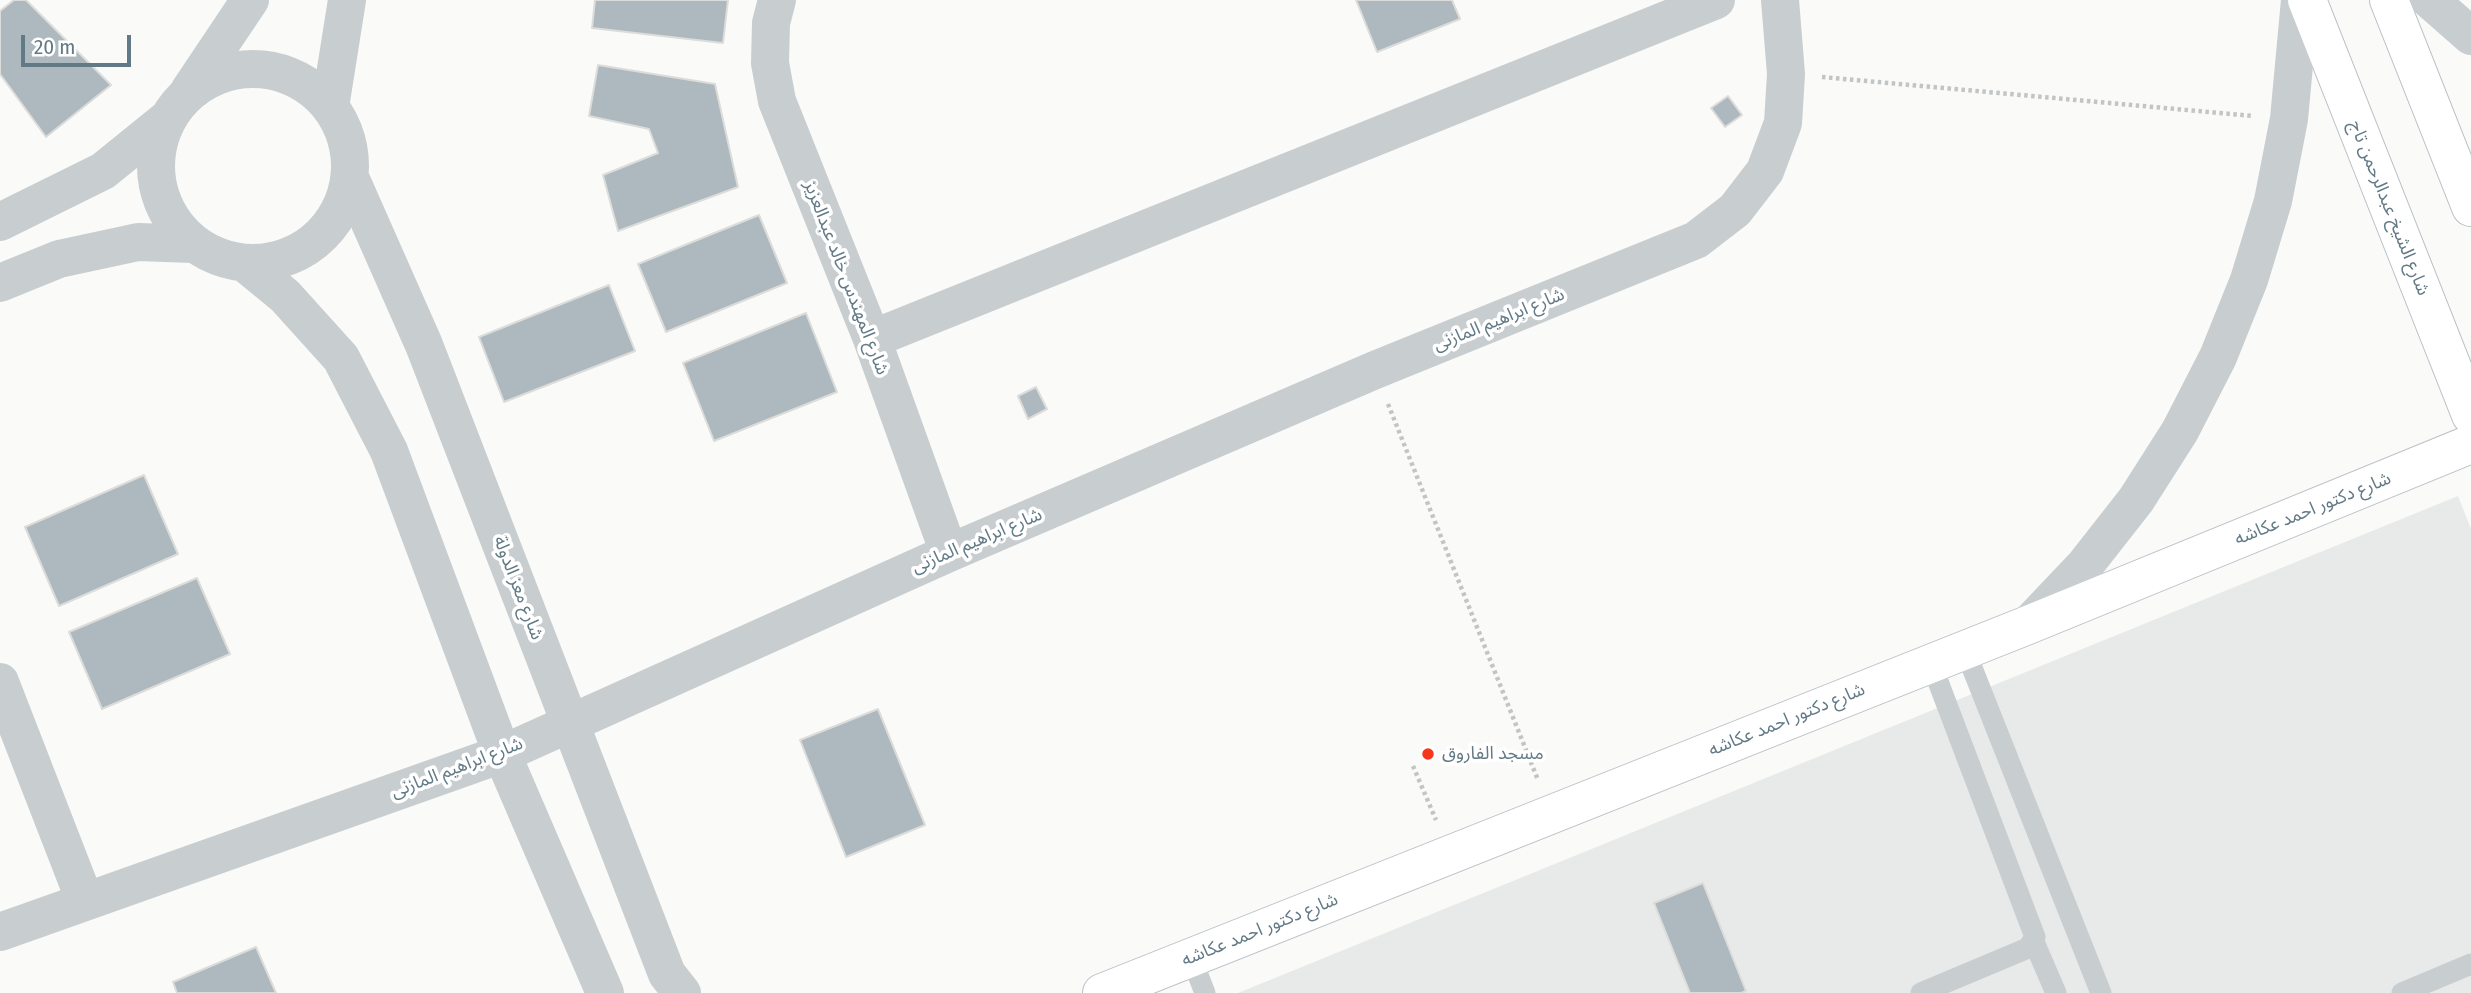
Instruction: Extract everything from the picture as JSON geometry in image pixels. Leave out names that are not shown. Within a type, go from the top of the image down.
[{"type":"street","points":[[0,222],[103,171],[177,107],[215,76],[245,69],[278,72],[306,85],[330,107],[345,135],[352,182],[330,226],[307,248],[278,261],[246,264],[219,258],[194,244],[174,225],[161,201],[156,174],[157,146],[177,107],[250,0]]},
{"type":"street","points":[[330,107],[347,0]]},
{"type":"street","name":"شارع المهندس خالد عبدالعزيز","points":[[777,0],[771,23],[769,63],[776,101],[872,340],[949,553]]},
{"type":"street","points":[[872,340],[1716,0]]},
{"type":"street","name":"شارع ابراهيم المازنى","points":[[0,932],[502,754],[949,553],[1375,370],[1696,240],[1735,210],[1765,171],[1783,123],[1786,74],[1780,0]]},
{"type":"street","points":[[2028,625],[2085,565],[2136,500],[2187,418],[2218,357],[2249,280],[2273,201],[2289,119],[2300,0]]},
{"type":"street","name":"شارع الشيخ عبدالرحمن تاج","points":[[2307,0],[2471,415]]},
{"type":"street","points":[[2389,0],[2471,207]]},
{"type":"street","points":[[2430,0],[2471,36]]},
{"type":"street","name":"شارع معز الدولة","points":[[352,182],[424,345],[667,974],[682,993]]},
{"type":"street","points":[[0,283],[59,259],[138,242],[194,244]]},
{"type":"street","points":[[246,264],[311,322],[341,358],[389,451],[502,754],[605,993]]},
{"type":"street","name":"شارع دكتور احمد عكاشه","points":[[1102,993],[2028,625],[2471,444]]},
{"type":"street","points":[[0,682],[85,901]]},
{"type":"lane","points":[[1948,656],[2034,933],[2034,942],[2056,993]]},
{"type":"lane","points":[[1948,656],[2101,993]]},
{"type":"lane","points":[[1921,993],[2028,948],[2034,942]]},
{"type":"lane","points":[[1191,957],[1205,993]]},
{"type":"lane","points":[[2402,993],[2471,964]]},
{"type":"path","points":[[1786,74],[2289,119]]},
{"type":"path","points":[[1375,370],[1551,813]]},
{"type":"path","points":[[1413,766],[1449,853]]},
{"type":"shaded area","points":[[2458,496],[2471,529],[2471,993],[1238,993]]},
{"type":"building","points":[[14,0],[26,0],[111,85],[46,137],[0,74],[0,11]]},
{"type":"building","points":[[595,0],[728,0],[723,43],[592,28]]},
{"type":"building","points":[[1356,0],[1452,0],[1460,19],[1377,52]]},
{"type":"building","points":[[598,65],[715,84],[738,187],[618,231],[603,175],[658,153],[649,129],[589,116]]},
{"type":"building","points":[[1728,96],[1742,115],[1725,127],[1711,108]]},
{"type":"building","points":[[759,215],[787,283],[666,332],[638,264]]},
{"type":"building","points":[[609,285],[635,351],[504,402],[479,337]]},
{"type":"building","points":[[806,313],[837,392],[714,441],[683,363]]},
{"type":"building","points":[[1036,387],[1047,409],[1028,419],[1018,396]]},
{"type":"building","points":[[144,475],[178,554],[59,606],[25,527]]},
{"type":"building","points":[[197,578],[230,654],[102,709],[69,632]]},
{"type":"building","points":[[878,709],[925,825],[846,857],[800,740]]},
{"type":"building","points":[[1703,883],[1746,991],[1741,993],[1690,993],[1654,903]]},
{"type":"building","points":[[256,947],[276,993],[177,993],[173,982]]},
{"type":"place","name":"مسجد الفاروق","points":[[1428,754]]}]
